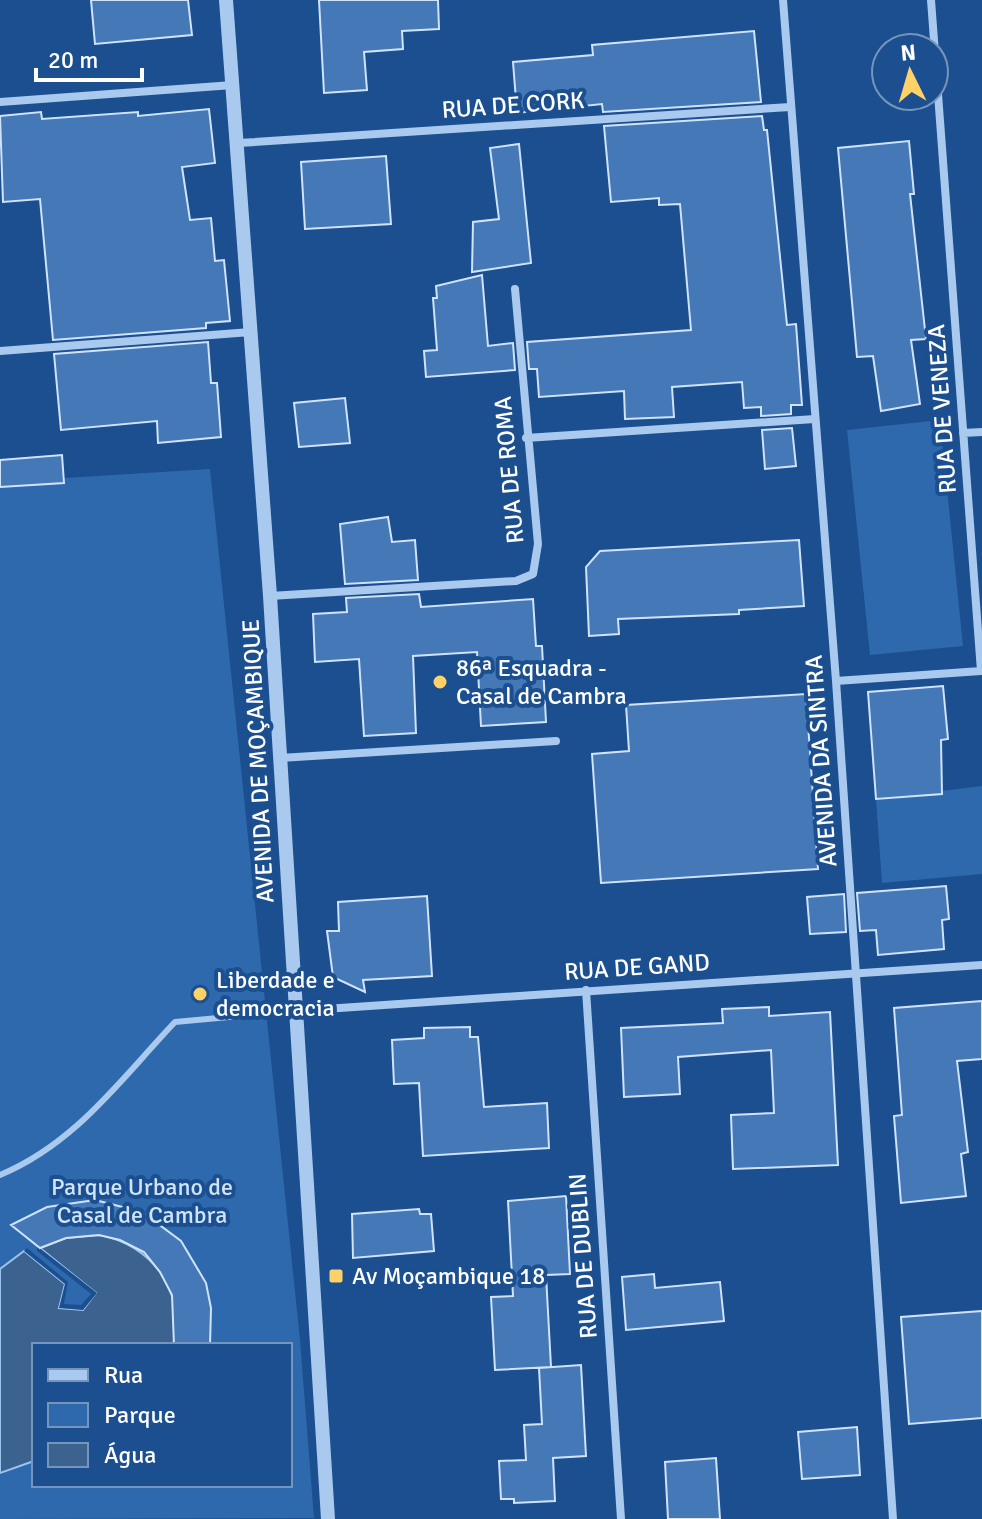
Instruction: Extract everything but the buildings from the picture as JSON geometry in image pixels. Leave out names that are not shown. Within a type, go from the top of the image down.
[{"type":"street","name":"AVENIDA DE MOÇAMBIQUE","points":[[226,0],[239,143],[270,596],[328,1519]]},
{"type":"street","name":"AVENIDA DA SINTRA","points":[[783,0],[836,681],[893,1519]]},
{"type":"street","name":"RUA DE VENEZA","points":[[836,681],[981,671],[931,0]]},
{"type":"street","points":[[0,102],[234,85]]},
{"type":"street","name":"RUA DE CORK","points":[[239,143],[790,107]]},
{"type":"street","name":"RUA DE ROMA","points":[[270,596],[516,581],[533,574],[538,544],[526,438],[515,289]]},
{"type":"street","points":[[0,351],[252,332]]},
{"type":"street","points":[[526,438],[815,419]]},
{"type":"street","points":[[963,433],[982,432]]},
{"type":"street","points":[[280,758],[556,741]]},
{"type":"street","name":"RUA DE GAND","points":[[294,1011],[982,965]]},
{"type":"street","name":"RUA DE DUBLIN","points":[[586,990],[621,1519]]},
{"type":"lane","points":[[0,1175],[44,1153],[69,1135],[105,1101],[175,1022],[294,1011]]},
{"type":"green space","points":[[940,420],[963,646],[870,655],[847,430]]},
{"type":"green space","name":"Parque Urbano de Casal de Cambra","points":[[210,469],[300,1340],[314,1518],[0,1519],[0,482]]},
{"type":"green space","points":[[982,786],[982,874],[882,883],[876,799]]},
{"type":"water","points":[[99,1235],[118,1240],[149,1260],[161,1273],[175,1306],[173,1343],[32,1343],[32,1462],[0,1473],[0,1269],[24,1251],[65,1284],[59,1308],[83,1310],[96,1293],[40,1248],[66,1238]]},
{"type":"pier","points":[[37,1246],[97,1293],[83,1310],[59,1308],[65,1284],[24,1251],[27,1248],[68,1282],[64,1304],[81,1305],[91,1294],[37,1251]]},
{"type":"place","name":"86ª Esquadra - Casal de Cambra","points":[[440,682]]},
{"type":"place","name":"Liberdade e democracia","points":[[200,994]]},
{"type":"place","name":"Av Moçambique 18","points":[[336,1276]]}]
